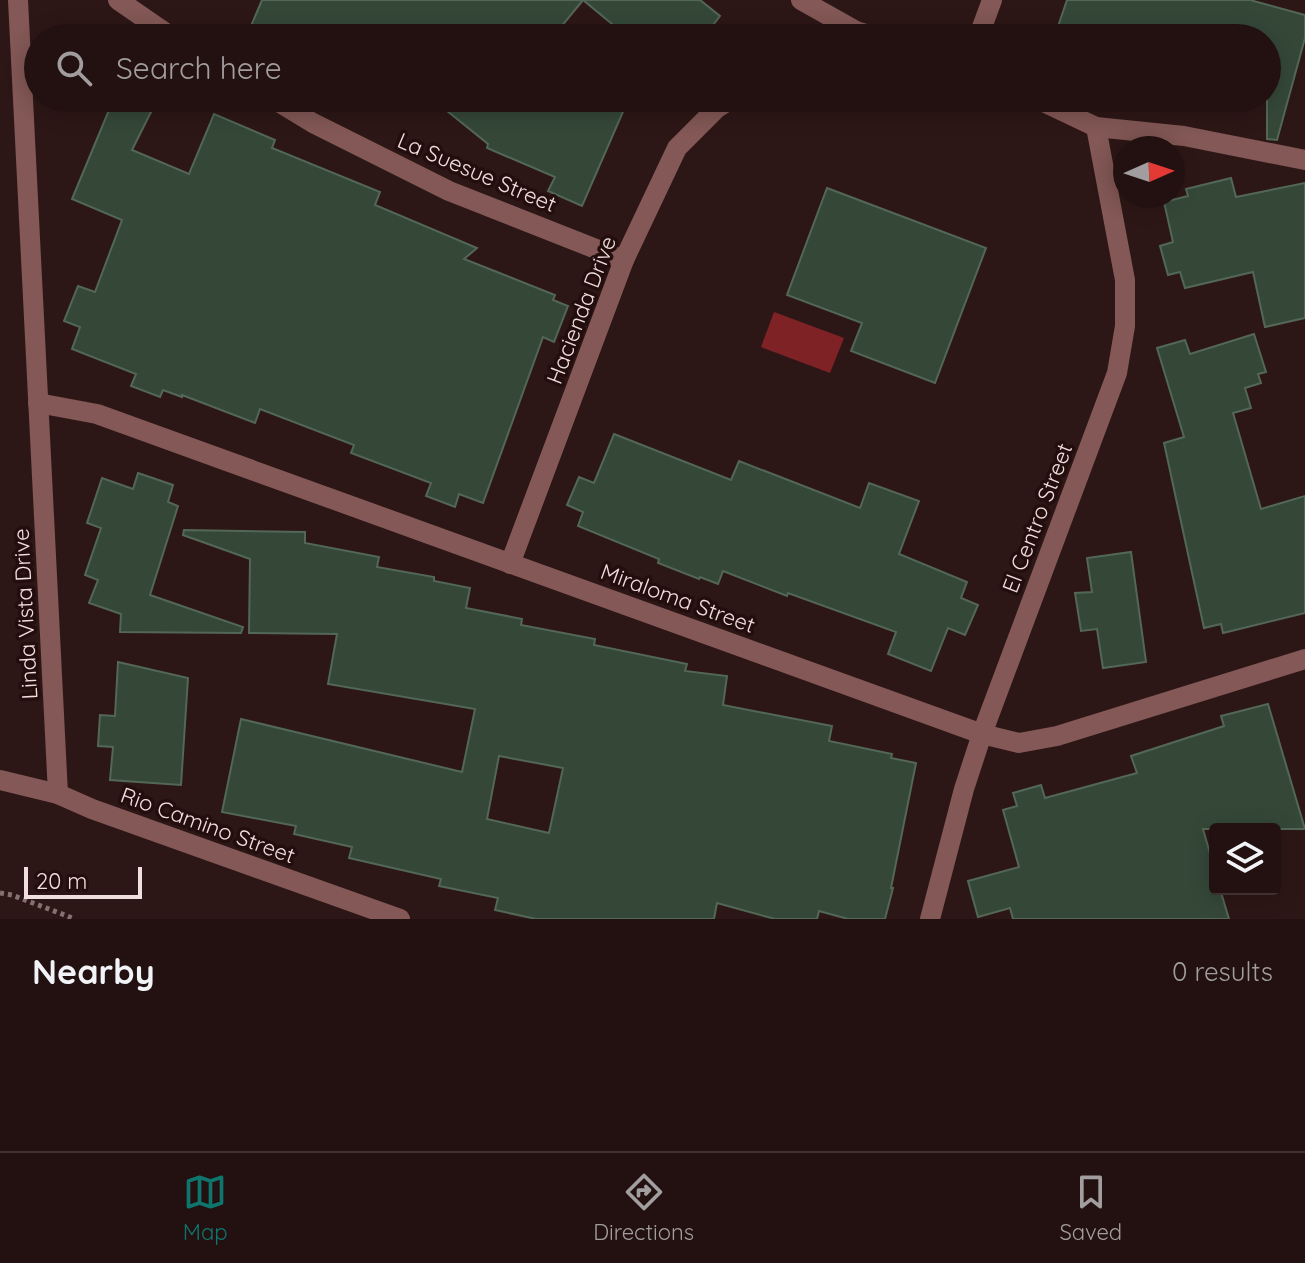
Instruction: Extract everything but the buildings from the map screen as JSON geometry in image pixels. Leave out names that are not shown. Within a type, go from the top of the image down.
[{"type":"street","name":"Linda Vista Drive","points":[[18,0],[58,794]]},
{"type":"street","points":[[118,0],[153,24]]},
{"type":"street","points":[[801,0],[835,24]]},
{"type":"street","points":[[983,24],[992,0]]},
{"type":"street","name":"La Suesue Street","points":[[295,112],[449,191],[624,260]]},
{"type":"street","name":"Hacienda Drive","points":[[510,564],[624,260],[677,148],[713,112]]},
{"type":"street","points":[[1064,112],[1096,127],[1184,136],[1305,160]]},
{"type":"street","name":"El Centro Street","points":[[930,919],[964,789],[982,734],[1117,373],[1125,326],[1125,280],[1096,127]]},
{"type":"street","name":"Miraloma Street","points":[[38,403],[97,414],[982,734],[1019,743],[1057,736],[1305,659]]},
{"type":"street","name":"Rio Camino Street","points":[[0,780],[58,794],[400,919]]},
{"type":"path","points":[[0,893],[75,919]]},
{"type":"shaded area","points":[[774,312],[844,338],[830,373],[761,347]]}]
